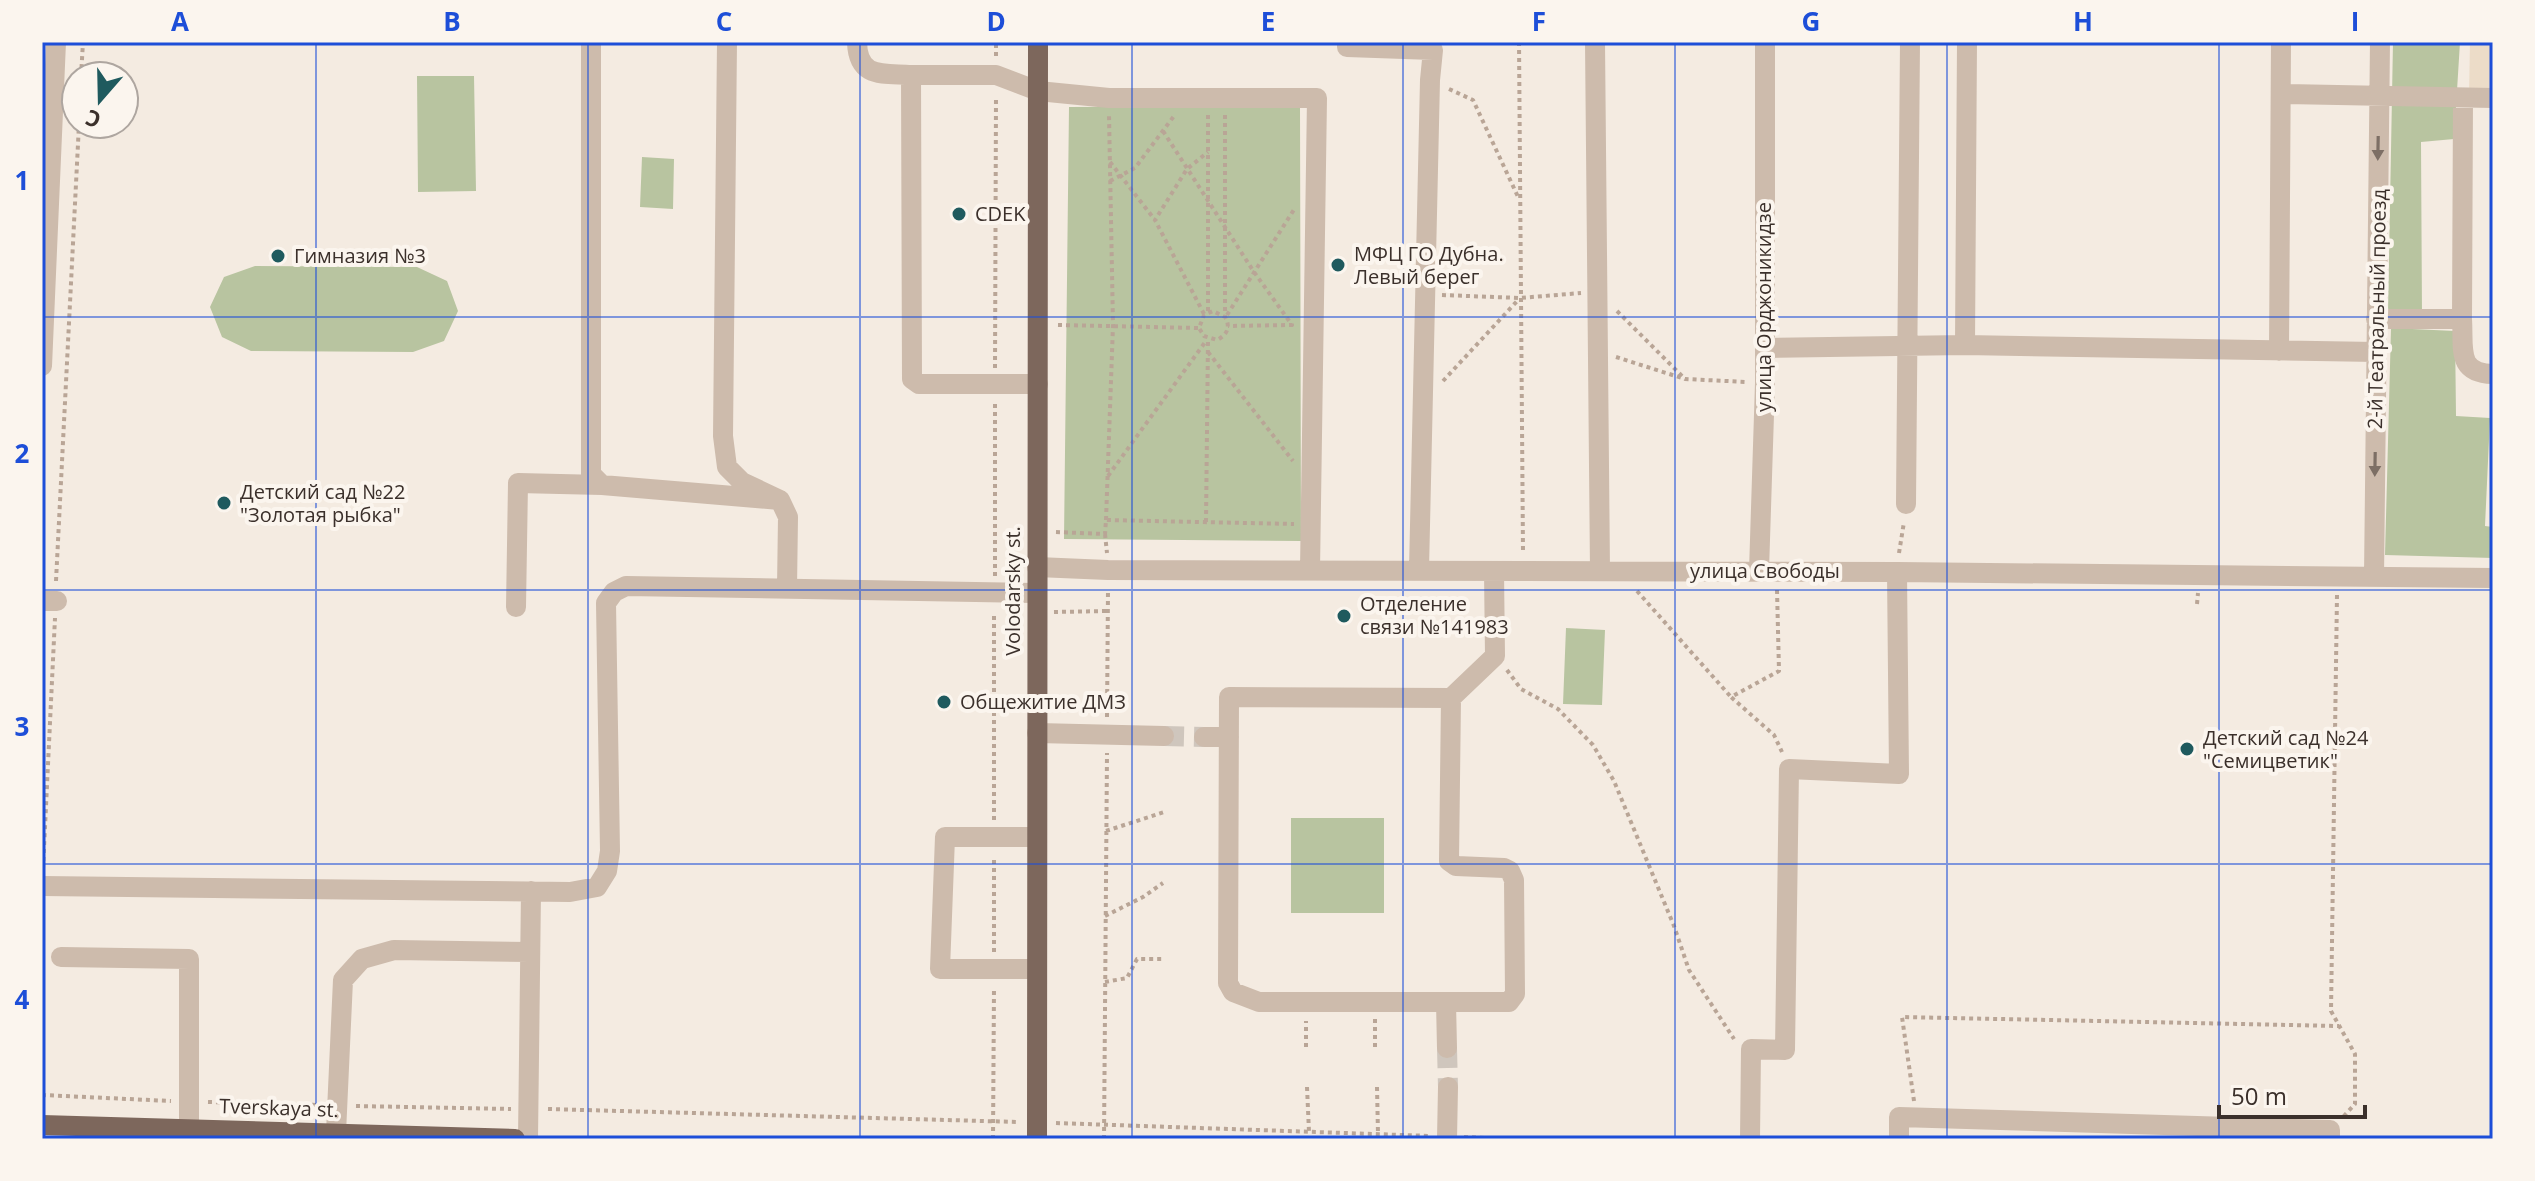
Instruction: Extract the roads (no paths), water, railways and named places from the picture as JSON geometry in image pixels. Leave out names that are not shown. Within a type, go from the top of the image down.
[{"type":"main road","name":"Volodarsky st.","points":[[1037,1131],[1038,42]]},
{"type":"main road","name":"Tverskaya st.","points":[[42,1125],[515,1139]]},
{"type":"street","points":[[42,366],[56,42]]},
{"type":"street","points":[[591,42],[591,474],[602,485]]},
{"type":"street","points":[[727,42],[723,436],[727,467],[742,482],[780,500],[788,517],[787,588]]},
{"type":"street","points":[[857,42],[857,55],[862,66],[873,72],[996,75],[1038,91],[1109,98],[1317,98],[1310,570]]},
{"type":"street","points":[[1347,42],[1347,47],[1436,46],[1430,80],[1423,295],[1419,570]]},
{"type":"street","points":[[1595,42],[1598,351],[1609,571]]},
{"type":"street","name":"улица Орджоникидзе","points":[[1765,42],[1768,571]]},
{"type":"street","points":[[1906,504],[1910,42]]},
{"type":"street","points":[[1965,345],[1967,42]]},
{"type":"street","points":[[2279,351],[2281,42]]},
{"type":"street","name":"2-й Театральный проезд","points":[[2374,577],[2380,42]]},
{"type":"street","points":[[911,75],[912,379],[919,384],[1038,384]]},
{"type":"street","points":[[2281,94],[2493,98]]},
{"type":"street","points":[[2463,98],[2464,359],[2469,369],[2477,374],[2493,374]]},
{"type":"street","points":[[2376,319],[2462,319]]},
{"type":"street","points":[[1765,348],[1965,345],[2376,352]]},
{"type":"street","points":[[516,607],[518,483],[602,485],[780,500]]},
{"type":"street","name":"улица Свободы","points":[[1037,567],[1108,570],[1768,571],[2493,578]]},
{"type":"street","points":[[1451,698],[1449,861],[1456,866],[1504,868],[1510,871],[1514,880],[1513,1000],[1259,1002],[1233,992],[1228,983],[1229,697],[1451,698],[1495,656],[1494,571]]},
{"type":"street","points":[[1750,1139],[1751,1049],[1785,1050],[1789,769],[1899,774],[1897,572]]},
{"type":"street","points":[[42,885],[570,892],[597,887],[607,871],[610,851],[606,603],[614,592],[626,586],[1037,593]]},
{"type":"street","points":[[1037,733],[1164,736]]},
{"type":"street","points":[[1204,737],[1229,737]]},
{"type":"street","points":[[1037,837],[945,837],[940,969],[1037,969]]},
{"type":"street","points":[[528,1139],[531,891]]},
{"type":"street","points":[[336,1133],[343,980],[362,959],[394,950],[529,952]]},
{"type":"street","points":[[61,957],[189,959],[189,1129]]},
{"type":"street","points":[[1446,1002],[1447,1048]]},
{"type":"street","points":[[1447,1138],[1448,1087]]},
{"type":"street","points":[[1899,1139],[1899,1117],[2330,1134]]},
{"type":"tunnel","points":[[1164,736],[1204,737]]},
{"type":"tunnel","points":[[1447,1048],[1448,1087]]},
{"type":"place","name":"CDEK","points":[[959,214]]},
{"type":"place","name":"Гимназия №3","points":[[278,256]]},
{"type":"place","name":"МФЦ ГО Дубна. Левый берег","points":[[1338,265]]},
{"type":"place","name":"Детский сад №22 \"Золотая рыбка\"","points":[[224,503]]},
{"type":"place","name":"Отделение связи №141983","points":[[1344,616]]},
{"type":"place","name":"Общежитие ДМЗ","points":[[944,702]]},
{"type":"place","name":"Детский сад №24 \"Семицветик\"","points":[[2187,749]]}]
